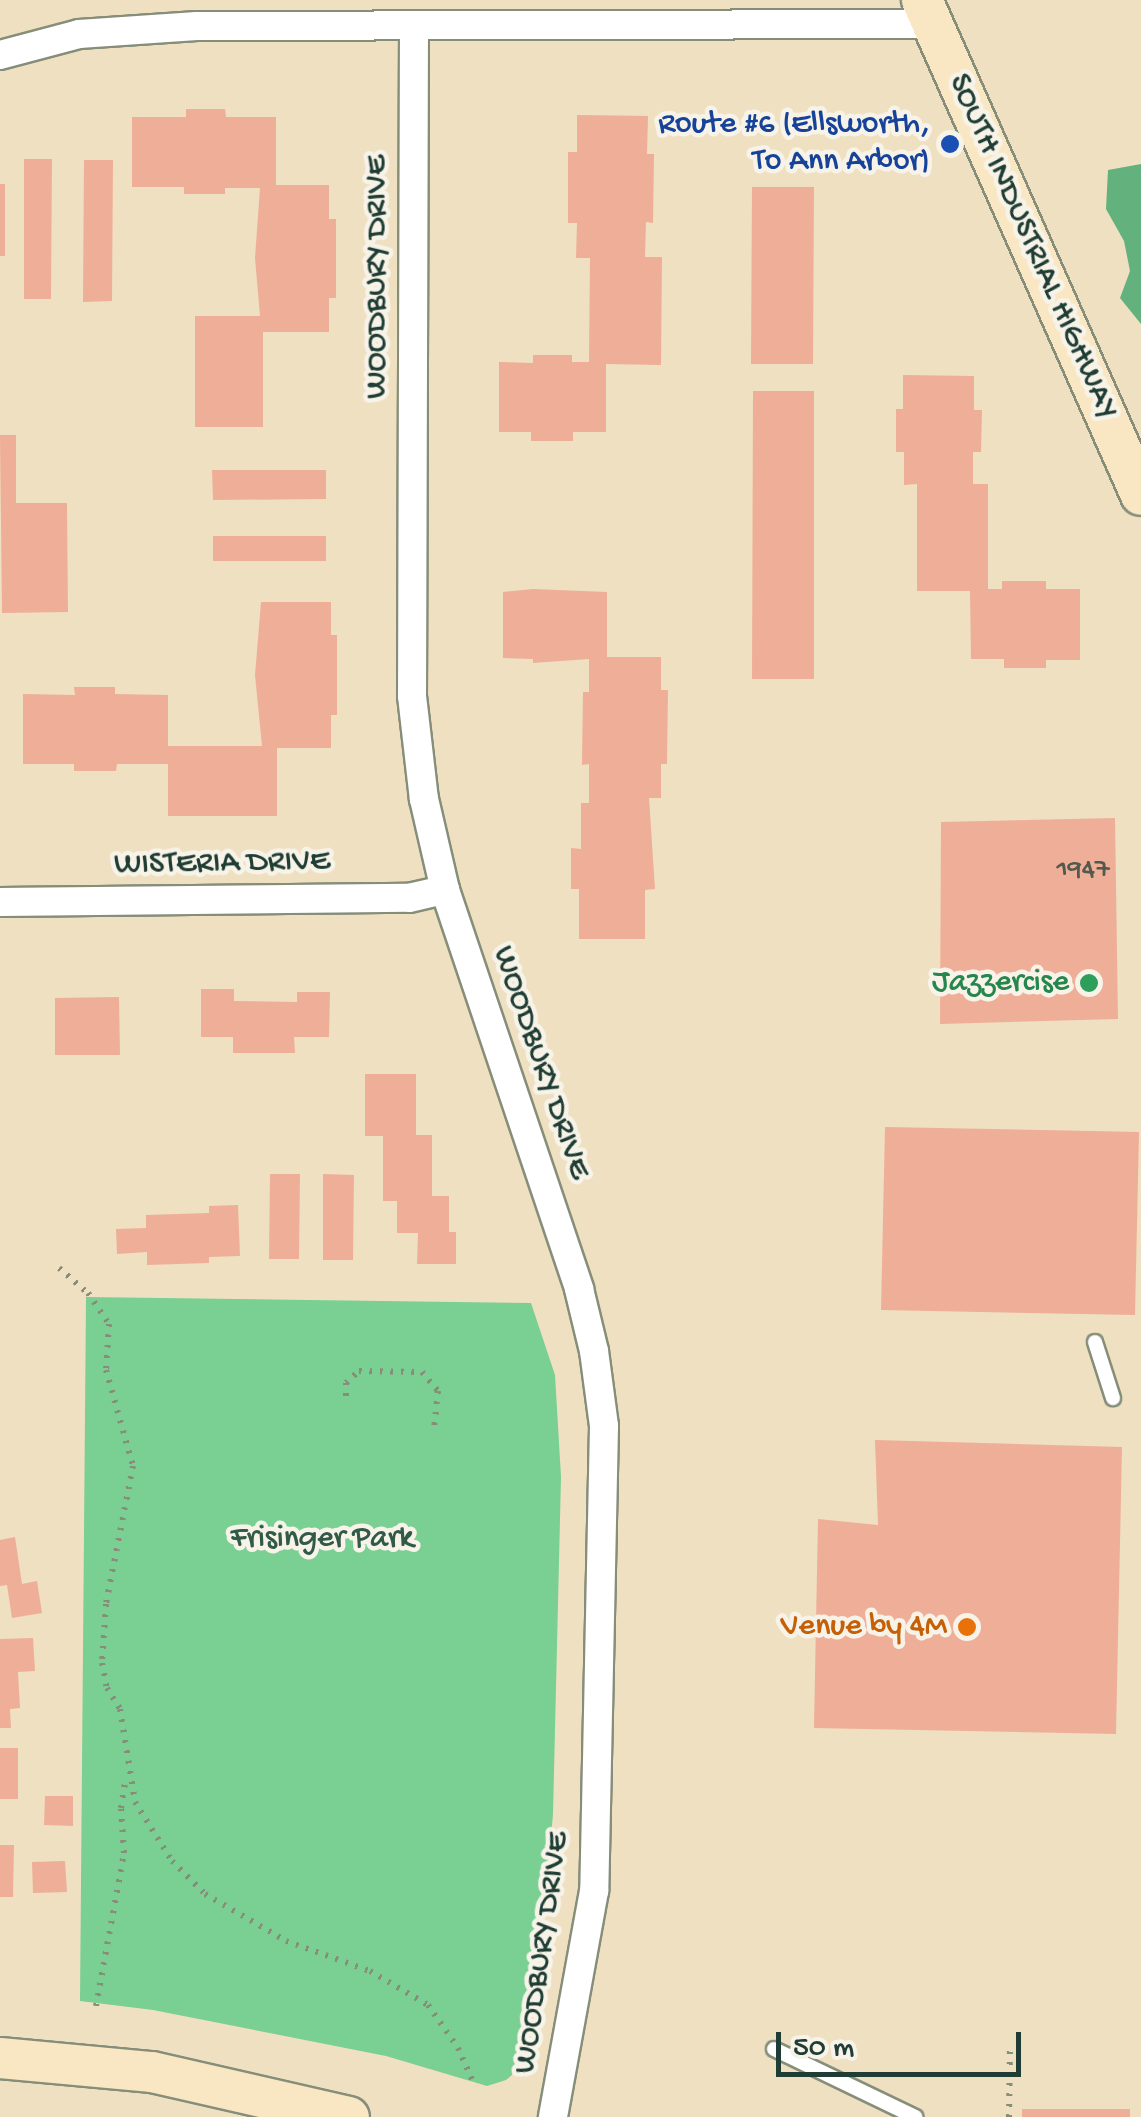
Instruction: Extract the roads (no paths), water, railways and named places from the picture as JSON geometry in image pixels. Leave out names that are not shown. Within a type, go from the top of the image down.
[{"type":"street","points":[[0,56],[78,34],[122,29],[414,26],[928,12]]},
{"type":"street","name":"SOUTH INDUSTRIAL HIGHWAY","points":[[928,12],[1141,495]]},
{"type":"street","name":"WOODBURY DRIVE","points":[[414,26],[412,696],[424,800],[444,890],[579,1289],[594,1352],[604,1426],[594,1891],[553,2117]]},
{"type":"street","name":"WISTERIA DRIVE","points":[[0,902],[409,898],[444,890]]},
{"type":"street","points":[[0,2058],[152,2072],[306,2111],[348,2117]]},
{"type":"lane","points":[[1095,1342],[1113,1398]]},
{"type":"lane","points":[[774,2049],[915,2117]]},
{"type":"place","name":"Route #6 (Ellsworth, To Ann Arbor)","points":[[950,144]]},
{"type":"place","name":"Jazzercise","points":[[1089,983]]},
{"type":"place","name":"Venue by 4M","points":[[967,1627]]},
{"type":"park label","name":"Frisinger Park","points":[[322,1539]]}]
